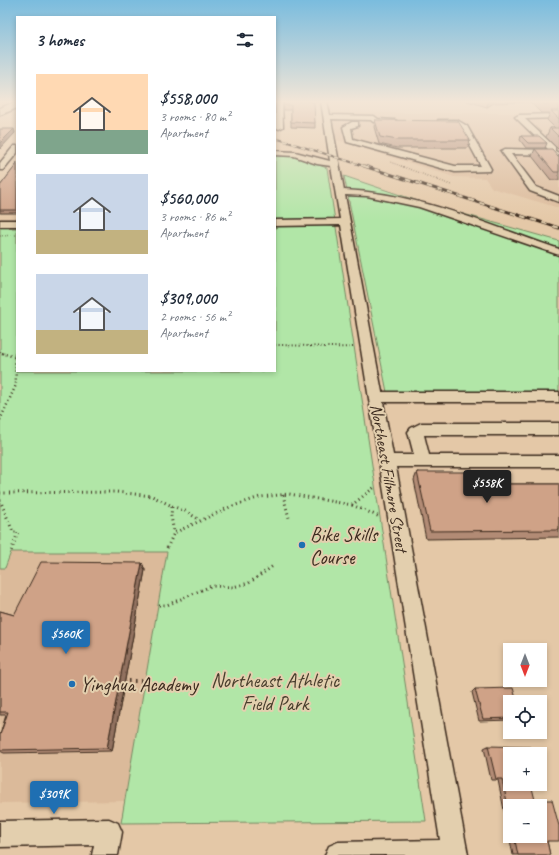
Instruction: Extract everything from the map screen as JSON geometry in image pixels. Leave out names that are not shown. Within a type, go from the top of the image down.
[{"type":"street","name":"Northeast Fillmore Street","points":[[332,141],[334,164],[454,854]]},
{"type":"street","points":[[353,141],[455,169],[487,169],[471,141]]},
{"type":"street","points":[[544,141],[558,155]]},
{"type":"street","points":[[558,155],[543,152],[505,151],[533,189],[559,198]]},
{"type":"street","points":[[0,153],[16,152]]},
{"type":"street","points":[[0,168],[16,152]]},
{"type":"street","points":[[276,153],[295,154],[320,162],[334,164]]},
{"type":"street","points":[[339,192],[359,192],[436,209],[559,252]]},
{"type":"street","points":[[276,223],[344,222]]},
{"type":"street","points":[[0,223],[16,223]]},
{"type":"street","points":[[375,397],[559,397]]},
{"type":"street","points":[[423,461],[416,432],[421,429],[559,429]]},
{"type":"street","points":[[386,461],[559,461]]},
{"type":"street","points":[[0,834],[107,844]]},
{"type":"street","points":[[338,855],[454,854]]},
{"type":"path","points":[[0,236],[16,235]]},
{"type":"path","points":[[276,345],[302,345],[327,348],[355,347]]},
{"type":"path","points":[[0,352],[16,358],[16,347]]},
{"type":"path","points":[[0,420],[17,384],[17,372]]},
{"type":"path","points":[[352,505],[376,486]]},
{"type":"path","points":[[0,493],[116,492],[152,496],[185,511],[200,521]]},
{"type":"path","points":[[174,533],[258,497],[288,494],[352,505],[380,517]]},
{"type":"path","points":[[283,495],[289,518]]},
{"type":"path","points":[[0,500],[13,532],[18,532],[11,552]]},
{"type":"path","points":[[167,548],[174,533],[171,516],[172,506]]},
{"type":"path","points":[[159,604],[167,604],[186,598],[211,586],[233,587],[249,583],[273,566]]},
{"type":"path","points":[[128,680],[145,680]]},
{"type":"shaded area","points":[[340,141],[559,141],[559,208],[492,188],[485,178],[454,177]]},
{"type":"shaded area","name":"Yinghua Academy","points":[[11,552],[167,552],[125,801],[0,803],[0,568],[5,567]]},
{"type":"green space","name":"Northeast Athletic Field Park","points":[[276,156],[293,156],[327,168],[426,821],[121,823],[167,552],[11,552],[5,568],[0,568],[0,228],[16,228],[16,372],[276,372]]},
{"type":"green space","points":[[344,176],[421,202],[559,241],[559,392],[387,392]]},
{"type":"building","points":[[526,141],[545,141],[547,143],[528,143]]},
{"type":"building","points":[[535,149],[552,149],[559,157],[559,172],[554,172]]},
{"type":"building","points":[[16,165],[16,210],[0,210],[0,186]]},
{"type":"building","points":[[417,472],[472,472],[476,484],[559,484],[559,530],[430,531]]},
{"type":"building","name":"Yinghua Academy","points":[[41,562],[142,563],[107,748],[0,750],[0,735],[8,712],[0,712],[0,611],[14,615]]},
{"type":"building","points":[[513,688],[515,695],[503,695],[503,718],[483,719],[475,689]]},
{"type":"building","points":[[488,746],[531,747],[503,747],[503,784],[502,779],[496,779]]},
{"type":"building","points":[[505,791],[533,791],[535,799],[506,799]]},
{"type":"building","points":[[547,800],[552,800],[559,826],[559,841],[547,841]]},
{"type":"building","points":[[547,841],[550,855],[518,855],[515,843],[547,843]]},
{"type":"railway","points":[[284,141],[367,167]]},
{"type":"railway","points":[[364,166],[559,228]]},
{"type":"place","name":"Bike Skills Course","points":[[302,545]]},
{"type":"place","name":"Yinghua Academy","points":[[72,684]]}]
